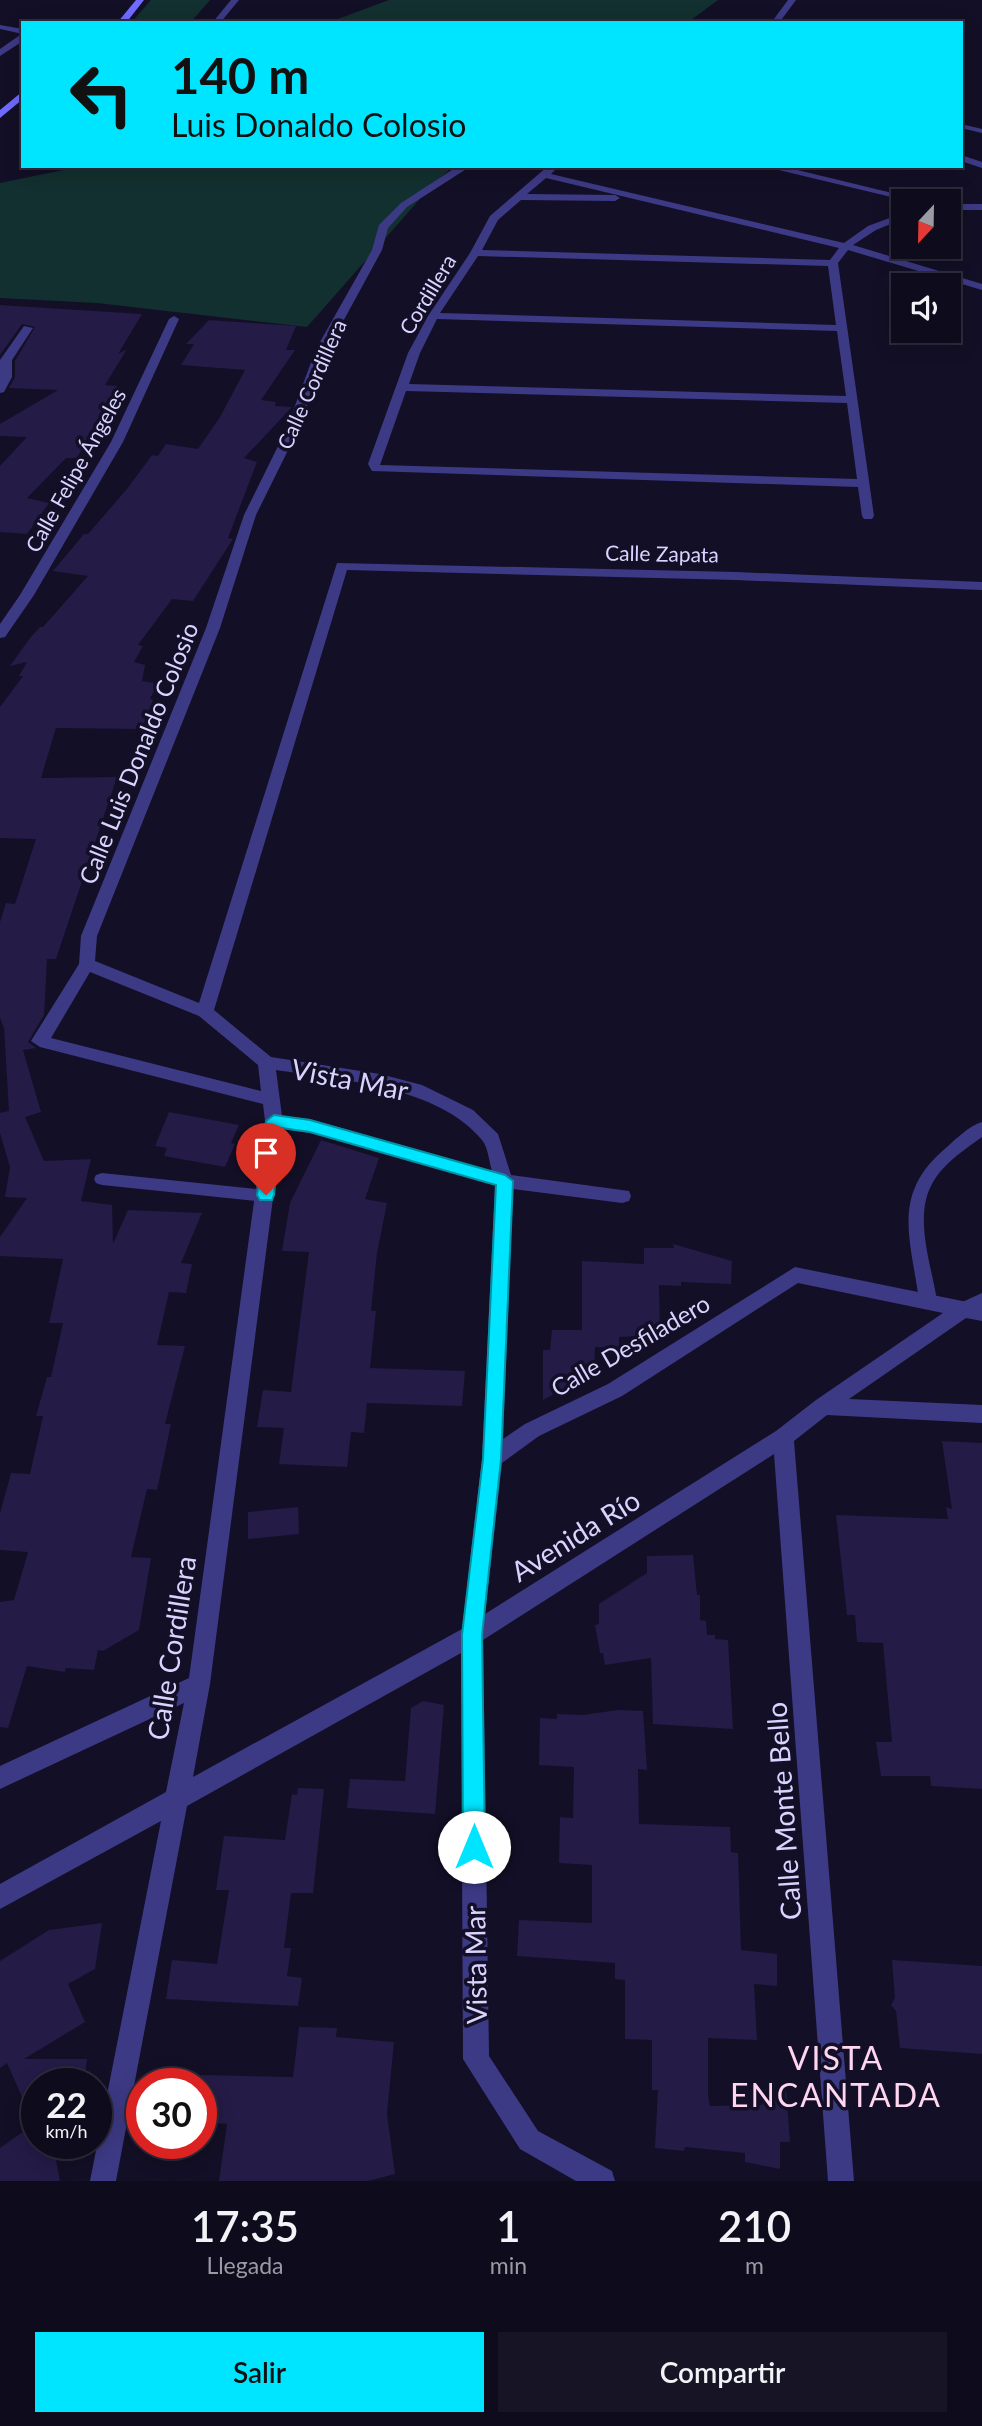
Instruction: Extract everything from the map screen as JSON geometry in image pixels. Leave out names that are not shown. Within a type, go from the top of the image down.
[{"type":"main road","points":[[123,21],[140,0]]},
{"type":"main road","points":[[0,115],[21,96]]},
{"type":"street","points":[[0,27],[21,33]]},
{"type":"street","points":[[0,52],[21,36]]},
{"type":"street","points":[[963,159],[982,164]]},
{"type":"street","name":"Calle Cordillera","points":[[236,560],[250,515],[292,430],[322,349],[377,250],[383,227],[404,205],[462,168]]},
{"type":"street","name":"Cordillera","points":[[552,168],[494,218],[475,253],[433,316],[414,353],[374,464],[376,467],[862,483]]},
{"type":"street","points":[[776,168],[891,194]]},
{"type":"street","points":[[544,174],[844,246],[982,287]]},
{"type":"street","points":[[517,197],[650,199]]},
{"type":"street","points":[[961,207],[982,207]]},
{"type":"street","points":[[867,516],[833,263],[844,246],[871,226],[891,220]]},
{"type":"street","points":[[475,253],[833,263]]},
{"type":"street","points":[[433,316],[842,328]]},
{"type":"street","name":"Calle Felipe Ángeles","points":[[0,634],[27,595],[117,442],[174,319]]},
{"type":"street","points":[[0,390],[6,377],[6,360],[28,328]]},
{"type":"street","points":[[402,387],[850,400]]},
{"type":"street","name":"Calle Luis Donaldo Colosio","points":[[87,964],[89,936],[213,628],[236,560]]},
{"type":"street","name":"Calle Zapata","points":[[205,1012],[342,566],[736,576],[982,586]]},
{"type":"street","points":[[267,1062],[205,1012],[87,964],[40,1041],[273,1110],[310,1126],[505,1181],[622,1196]]},
{"type":"street","name":"Calle Cordillera","points":[[103,2181],[199,1684],[266,1195],[273,1110],[267,1062]]},
{"type":"street","name":"Vista Mar","points":[[267,1062],[380,1080],[416,1090],[467,1115],[492,1139],[505,1181],[492,1459],[472,1635],[476,2059],[528,2140],[602,2181]]},
{"type":"street","name":"Calle Desfiladero","points":[[492,1459],[532,1430],[615,1390],[671,1356],[795,1275],[928,1301]]},
{"type":"street","points":[[928,1301],[976,1307]]},
{"type":"street","name":"Avenida Río","points":[[0,1897],[472,1635],[783,1437],[823,1406],[976,1307]]},
{"type":"street","points":[[823,1406],[982,1414]]},
{"type":"street","name":"Calle Monte Bello","points":[[783,1437],[841,2181]]},
{"type":"street","points":[[0,1778],[199,1684]]},
{"type":"lane","points":[[218,21],[235,0]]},
{"type":"lane","points":[[776,21],[792,0]]},
{"type":"lane","points":[[963,126],[982,131]]},
{"type":"lane","points":[[928,1301],[917,1217],[921,1189],[948,1152],[982,1128]]},
{"type":"lane","points":[[102,1179],[266,1195]]},
{"type":"green space","points":[[151,0],[210,0],[192,21],[133,21]]},
{"type":"green space","points":[[389,0],[718,0],[690,21],[332,21]]},
{"type":"green space","points":[[73,168],[452,168],[434,183],[307,327],[97,303],[0,298],[0,183]]},
{"type":"building","points":[[0,305],[142,314],[118,354],[127,349],[105,385],[117,386],[97,427],[77,458],[66,458],[27,498],[49,503],[27,534],[0,532],[0,466],[27,437],[0,436],[0,424],[58,390],[9,388],[15,377],[15,361],[35,327],[22,324],[0,355]]},
{"type":"building","points":[[209,320],[296,326],[286,350],[295,350],[261,400],[276,402],[275,406],[292,407],[244,458],[257,462],[228,538],[233,539],[193,601],[172,599],[138,645],[143,646],[134,662],[145,665],[142,681],[159,684],[150,698],[153,700],[142,729],[56,728],[41,778],[117,777],[56,959],[47,959],[44,1015],[28,1042],[36,1048],[23,1050],[41,1112],[25,1117],[44,1161],[91,1159],[81,1201],[112,1205],[113,1244],[128,1210],[202,1213],[181,1263],[192,1264],[186,1293],[169,1292],[157,1345],[185,1346],[165,1424],[171,1424],[157,1490],[147,1489],[131,1557],[151,1558],[139,1630],[103,1651],[98,1650],[94,1670],[66,1668],[65,1672],[27,1666],[8,1728],[0,1727],[0,1602],[14,1600],[28,1552],[0,1550],[0,1513],[11,1473],[30,1474],[43,1416],[36,1416],[47,1377],[51,1377],[63,1323],[49,1323],[63,1259],[0,1256],[0,1237],[27,1198],[5,1197],[10,1167],[0,1133],[0,1113],[9,1111],[4,1028],[0,1018],[0,922],[6,903],[15,904],[36,839],[0,838],[0,707],[23,676],[19,676],[27,662],[10,666],[30,638],[88,576],[53,571],[127,489],[152,455],[158,456],[166,444],[198,449],[220,417],[245,370],[181,365],[194,344],[186,344]]},
{"type":"building","points":[[169,1112],[239,1125],[231,1143],[235,1144],[225,1167],[164,1156],[167,1148],[155,1146]]},
{"type":"building","points":[[321,1140],[379,1158],[365,1199],[387,1203],[377,1253],[371,1311],[376,1311],[370,1368],[465,1371],[462,1406],[367,1403],[364,1433],[351,1432],[347,1467],[279,1464],[284,1428],[257,1427],[263,1390],[291,1392],[309,1252],[282,1251],[290,1203]]},
{"type":"building","points":[[673,1244],[732,1261],[731,1284],[681,1282],[681,1286],[659,1285],[660,1335],[619,1337],[619,1348],[595,1347],[594,1372],[543,1400],[543,1350],[550,1350],[552,1330],[582,1330],[582,1261],[644,1264],[644,1248],[674,1248]]},
{"type":"building","points":[[942,1441],[982,1443],[982,1789],[931,1786],[930,1776],[881,1776],[876,1742],[892,1742],[883,1643],[857,1642],[855,1615],[847,1615],[836,1515],[948,1519],[946,1507],[952,1509]]},
{"type":"building","points":[[298,1507],[299,1534],[248,1539],[248,1512]]},
{"type":"building","points":[[693,1555],[697,1595],[700,1595],[700,1620],[706,1621],[707,1635],[728,1640],[733,1729],[653,1724],[651,1658],[605,1665],[603,1653],[600,1653],[595,1625],[599,1624],[599,1604],[647,1573],[647,1556]]},
{"type":"building","points":[[423,1701],[444,1705],[435,1814],[347,1808],[350,1779],[405,1781],[411,1708]]},
{"type":"building","points":[[618,1710],[643,1711],[647,1770],[638,1769],[639,1824],[730,1827],[731,1852],[738,1853],[741,1950],[777,1954],[777,1986],[754,1984],[757,2040],[708,2038],[708,2095],[710,2106],[762,2105],[760,2089],[786,2090],[790,2142],[780,2142],[780,2169],[745,2162],[745,2153],[685,2147],[684,2151],[655,2148],[658,2090],[652,2090],[652,2040],[625,2039],[625,1980],[615,1979],[615,1963],[517,1956],[519,1920],[592,1923],[592,1865],[559,1863],[560,1817],[573,1818],[574,1767],[539,1765],[540,1718],[557,1719],[557,1714],[583,1715]]},
{"type":"building","points":[[298,1788],[324,1789],[313,1893],[291,1893],[284,1948],[291,1948],[287,1976],[302,1978],[298,2006],[166,1999],[172,1960],[217,1964],[229,1890],[216,1890],[224,1836],[285,1840],[292,1794],[297,1795]]},
{"type":"building","points":[[102,1923],[95,1969],[68,1984],[85,2022],[24,2059],[87,2059],[86,2068],[21,2068],[21,2095],[7,2063],[0,2068],[0,1961],[49,1930]]},
{"type":"building","points":[[892,1960],[982,1966],[982,2054],[900,2048],[896,2011],[891,2005],[895,1998]]},
{"type":"building","points":[[299,2027],[337,2028],[336,2037],[394,2042],[387,2114],[395,2174],[368,2181],[219,2181],[227,2124],[217,2123],[217,2075],[293,2077]]},
{"type":"building","points":[[21,2133],[21,2159],[56,2159],[60,2181],[0,2181],[0,2148]]},
{"type":"district","name":"VISTA ENCANTADA","points":[[836,2076]]},
{"type":"route","points":[[266,1195],[274,1121],[310,1126],[505,1181],[492,1459],[472,1635],[474,1847]]}]
